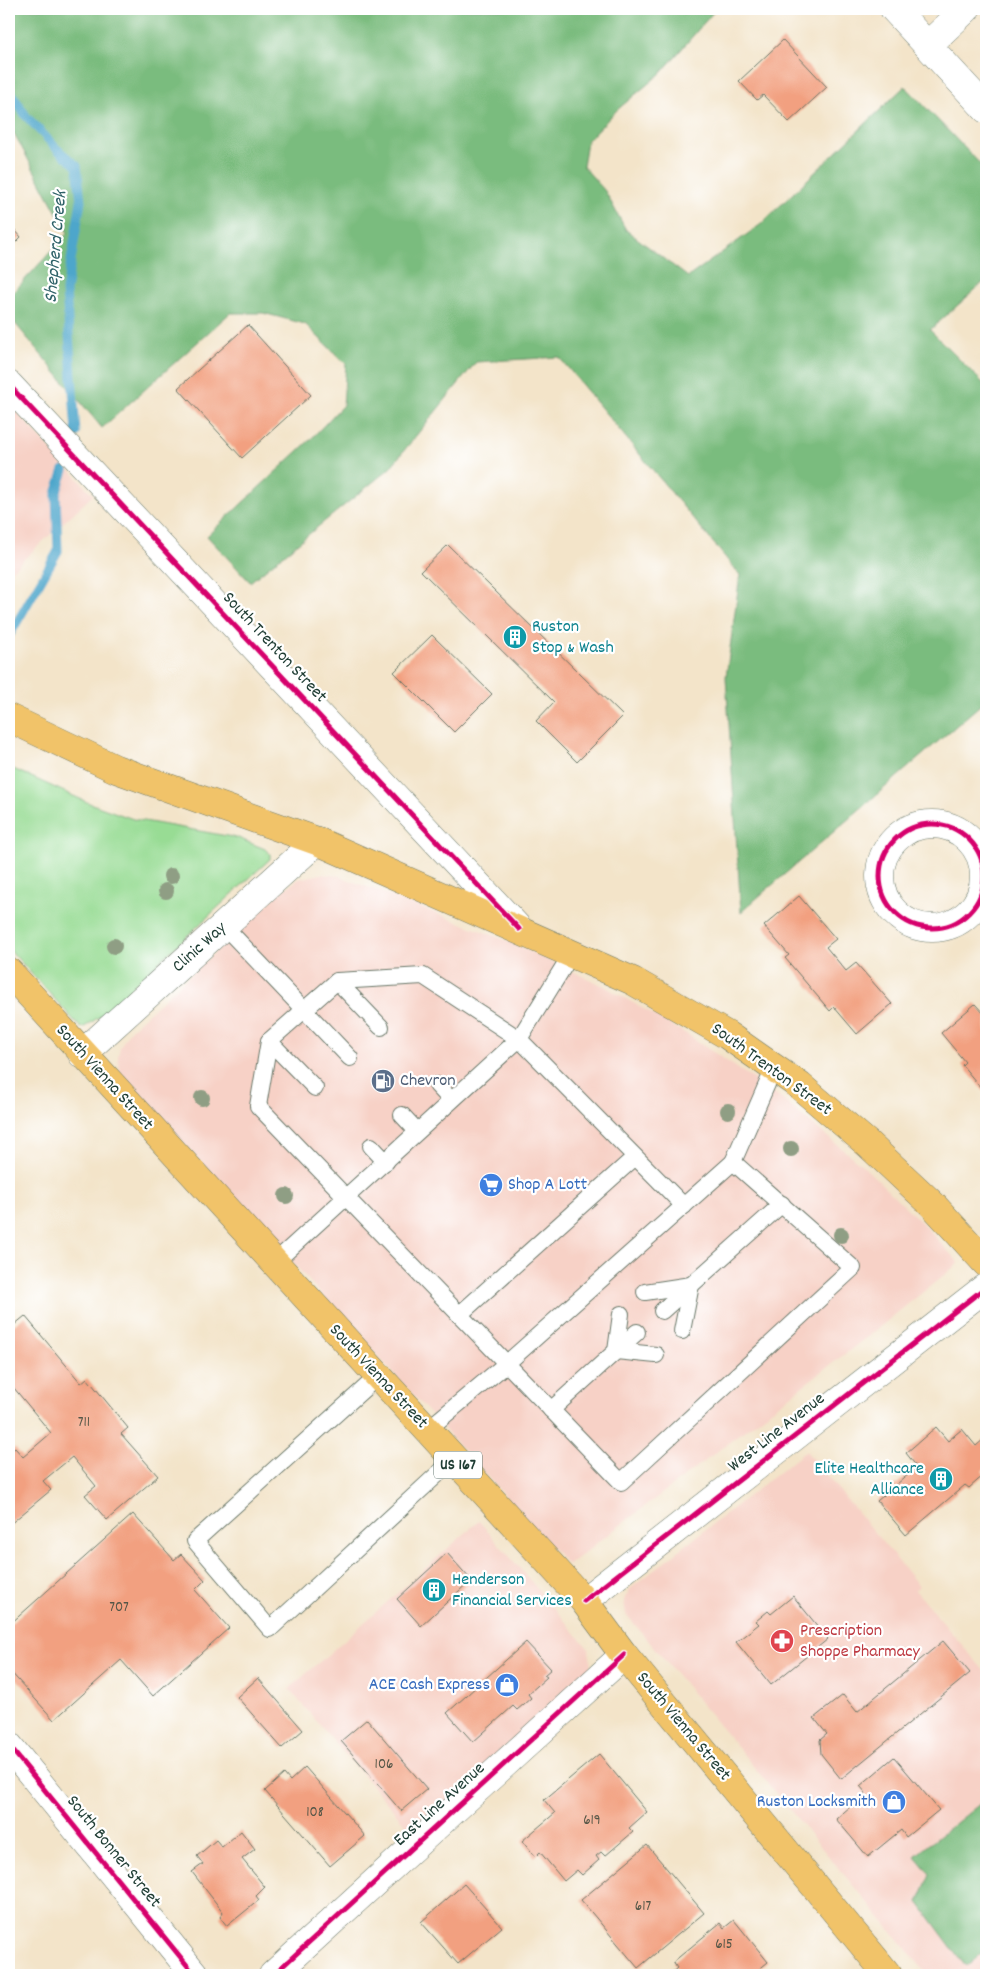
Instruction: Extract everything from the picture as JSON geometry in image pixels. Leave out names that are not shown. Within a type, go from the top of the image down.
[{"type":"highway","name":"South Trenton Street","points":[[9,718],[116,769],[317,841],[519,929],[642,986],[727,1036],[800,1086],[868,1144],[933,1206],[986,1263]]},
{"type":"highway","name":"South Vienna Street","points":[[9,972],[377,1377],[584,1601],[624,1655],[888,1975]]},
{"type":"street","points":[[894,9],[986,109]]},
{"type":"street","points":[[928,45],[966,9]]},
{"type":"street","name":"South Trenton Street","points":[[9,385],[519,929]]},
{"type":"street","name":"Clinic Way","points":[[82,1054],[317,841]]},
{"type":"street","name":"West Line Avenue","points":[[584,1601],[986,1287]]},
{"type":"street","name":"East Line Avenue","points":[[273,1975],[624,1655]]},
{"type":"street","name":"South Bonner Street","points":[[9,1746],[195,1975]]},
{"type":"lane","points":[[224,926],[350,1058]]},
{"type":"lane","points":[[274,1263],[519,1039],[572,953]]},
{"type":"lane","points":[[684,1206],[519,1039],[423,976],[337,981],[304,1008],[269,1041],[258,1106],[621,1482],[853,1268],[733,1162]]},
{"type":"lane","points":[[337,981],[382,1027]]},
{"type":"lane","points":[[269,1041],[315,1088]]},
{"type":"lane","points":[[427,1430],[506,1364],[733,1162],[774,1068]]},
{"type":"lane","points":[[436,1085],[451,1100]]},
{"type":"lane","points":[[402,1115],[417,1131]]},
{"type":"lane","points":[[371,1146],[386,1162]]},
{"type":"lane","points":[[459,1315],[636,1157]]},
{"type":"lane","points":[[662,1311],[782,1204]]},
{"type":"lane","points":[[645,1292],[691,1284]]},
{"type":"lane","points":[[682,1331],[691,1284]]},
{"type":"lane","points":[[616,1351],[621,1314]]},
{"type":"lane","points":[[551,1410],[638,1332]]},
{"type":"lane","points":[[616,1351],[656,1355]]},
{"type":"lane","points":[[377,1377],[195,1542],[270,1629],[453,1460]]},
{"type":"shaded area","points":[[9,404],[93,495],[9,573]]},
{"type":"shaded area","points":[[321,874],[339,876],[510,942],[604,986],[688,1035],[774,1093],[863,1166],[922,1223],[959,1263],[871,1334],[568,1565],[120,1073],[118,1057],[120,1047],[130,1030],[282,891],[299,879]]},
{"type":"shaded area","points":[[806,1451],[919,1586],[915,1590],[986,1673],[986,1799],[915,1856],[930,1874],[966,1966],[986,1950],[986,1975],[928,1975],[626,1614],[624,1600],[630,1589]]},
{"type":"shaded area","points":[[479,1521],[589,1649],[591,1665],[588,1672],[412,1832],[289,1689]]},
{"type":"green space","points":[[9,9],[716,9],[661,73],[617,110],[587,141],[583,166],[605,191],[626,230],[688,277],[760,225],[905,86],[986,170],[986,280],[930,330],[986,386],[986,700],[741,912],[726,677],[740,575],[559,357],[476,362],[389,469],[250,582],[207,536],[311,439],[343,405],[346,364],[305,324],[263,313],[230,313],[102,428],[9,316],[9,297],[68,233],[9,124]]},
{"type":"green space","points":[[9,767],[89,803],[133,819],[238,838],[265,849],[270,854],[270,859],[102,1015],[81,1028],[9,949]]},
{"type":"green space","points":[[986,1799],[986,1950],[966,1967],[918,1902],[930,1874],[915,1856]]},
{"type":"building","points":[[783,40],[827,87],[789,122],[763,95],[757,100],[739,81]]},
{"type":"building","points":[[9,223],[21,237],[9,249]]},
{"type":"building","points":[[248,325],[311,395],[242,458],[178,388]]},
{"type":"building","name":"Ruston Stop & Wash","points":[[448,545],[623,716],[577,762],[536,721],[554,702],[421,571]]},
{"type":"building","points":[[432,635],[492,694],[454,732],[394,672]]},
{"type":"building","points":[[799,896],[836,939],[826,947],[846,971],[856,963],[892,1004],[857,1034],[834,1007],[830,1011],[785,958],[789,955],[764,926]]},
{"type":"building","points":[[975,1004],[986,1016],[986,1094],[962,1065],[965,1062],[941,1033]]},
{"type":"building","points":[[25,1316],[81,1383],[87,1378],[128,1428],[121,1434],[158,1476],[107,1520],[85,1495],[96,1486],[72,1457],[43,1481],[51,1490],[9,1525],[9,1453],[15,1448],[23,1457],[51,1433],[9,1382],[9,1319],[14,1325]]},
{"type":"building","name":"Elite Healthcare Alliance","points":[[936,1427],[948,1441],[962,1429],[976,1446],[985,1438],[986,1468],[982,1471],[985,1474],[969,1488],[965,1485],[906,1535],[877,1501],[917,1467],[906,1453]]},
{"type":"building","points":[[133,1514],[174,1560],[181,1554],[205,1580],[195,1590],[229,1628],[153,1696],[121,1660],[54,1720],[9,1670],[9,1625]]},
{"type":"building","name":"Henderson Financial Services","points":[[447,1553],[471,1580],[421,1626],[397,1599]]},
{"type":"building","name":"Prescription Shoppe Pharmacy","points":[[793,1596],[828,1639],[771,1685],[736,1642],[759,1624],[756,1621],[768,1611],[771,1614]]},
{"type":"building","points":[[943,1641],[970,1673],[841,1779],[821,1754],[820,1740],[827,1734],[814,1718],[843,1695],[857,1712]]},
{"type":"building","name":"ACE Cash Express","points":[[526,1642],[551,1669],[544,1675],[547,1677],[528,1694],[531,1698],[517,1710],[513,1706],[473,1742],[447,1713]]},
{"type":"building","points":[[258,1678],[303,1730],[282,1748],[237,1697]]},
{"type":"building","points":[[367,1719],[427,1789],[401,1811],[341,1741]]},
{"type":"building","points":[[599,1754],[647,1812],[629,1828],[633,1832],[605,1856],[601,1852],[596,1856],[599,1860],[582,1875],[577,1870],[564,1881],[540,1852],[535,1857],[522,1841],[555,1813],[544,1800]]},
{"type":"building","name":"Ruston Locksmith","points":[[894,1757],[939,1810],[906,1837],[901,1830],[868,1857],[836,1819],[866,1793],[860,1786]]},
{"type":"building","points":[[305,1767],[365,1836],[330,1866],[265,1791],[284,1774],[290,1781]]},
{"type":"building","points":[[241,1831],[255,1849],[242,1859],[265,1887],[256,1896],[259,1900],[227,1926],[220,1917],[223,1912],[192,1872],[203,1864],[197,1856],[216,1840],[222,1847]]},
{"type":"building","points":[[647,1845],[704,1913],[638,1968],[581,1900]]},
{"type":"building","points":[[464,1884],[502,1927],[458,1964],[421,1922]]},
{"type":"building","points":[[734,1920],[768,1962],[757,1971],[760,1975],[669,1975],[677,1968],[673,1962],[720,1923],[724,1928]]},
{"type":"waterway","name":"Shepherd Creek","points":[[9,89],[26,116],[57,149],[77,166],[81,201],[66,291],[76,433]]},
{"type":"waterway","name":"Shepherd Creek","points":[[9,636],[58,551],[56,494],[64,470]]},
{"type":"cycle path","points":[[9,385],[519,929]]},
{"type":"cycle path","points":[[932,824],[952,828],[969,839],[980,856],[984,876],[980,896],[969,913],[952,924],[932,928],[912,924],[895,913],[884,896],[880,876],[884,856],[895,839],[912,828],[932,824]]},
{"type":"cycle path","points":[[584,1601],[986,1287]]},
{"type":"cycle path","points":[[273,1975],[624,1655]]},
{"type":"cycle path","points":[[9,1746],[195,1975]]},
{"type":"place","name":"Ruston Stop & Wash","points":[[515,637]]},
{"type":"place","name":"Chevron","points":[[383,1081]]},
{"type":"place","name":"Shop A Lott","points":[[491,1185]]},
{"type":"place","name":"Elite Healthcare Alliance","points":[[941,1479]]},
{"type":"place","name":"Henderson Financial Services","points":[[434,1590]]},
{"type":"place","name":"Prescription Shoppe Pharmacy","points":[[782,1641]]},
{"type":"place","name":"ACE Cash Express","points":[[507,1685]]},
{"type":"place","name":"Ruston Locksmith","points":[[894,1802]]}]
